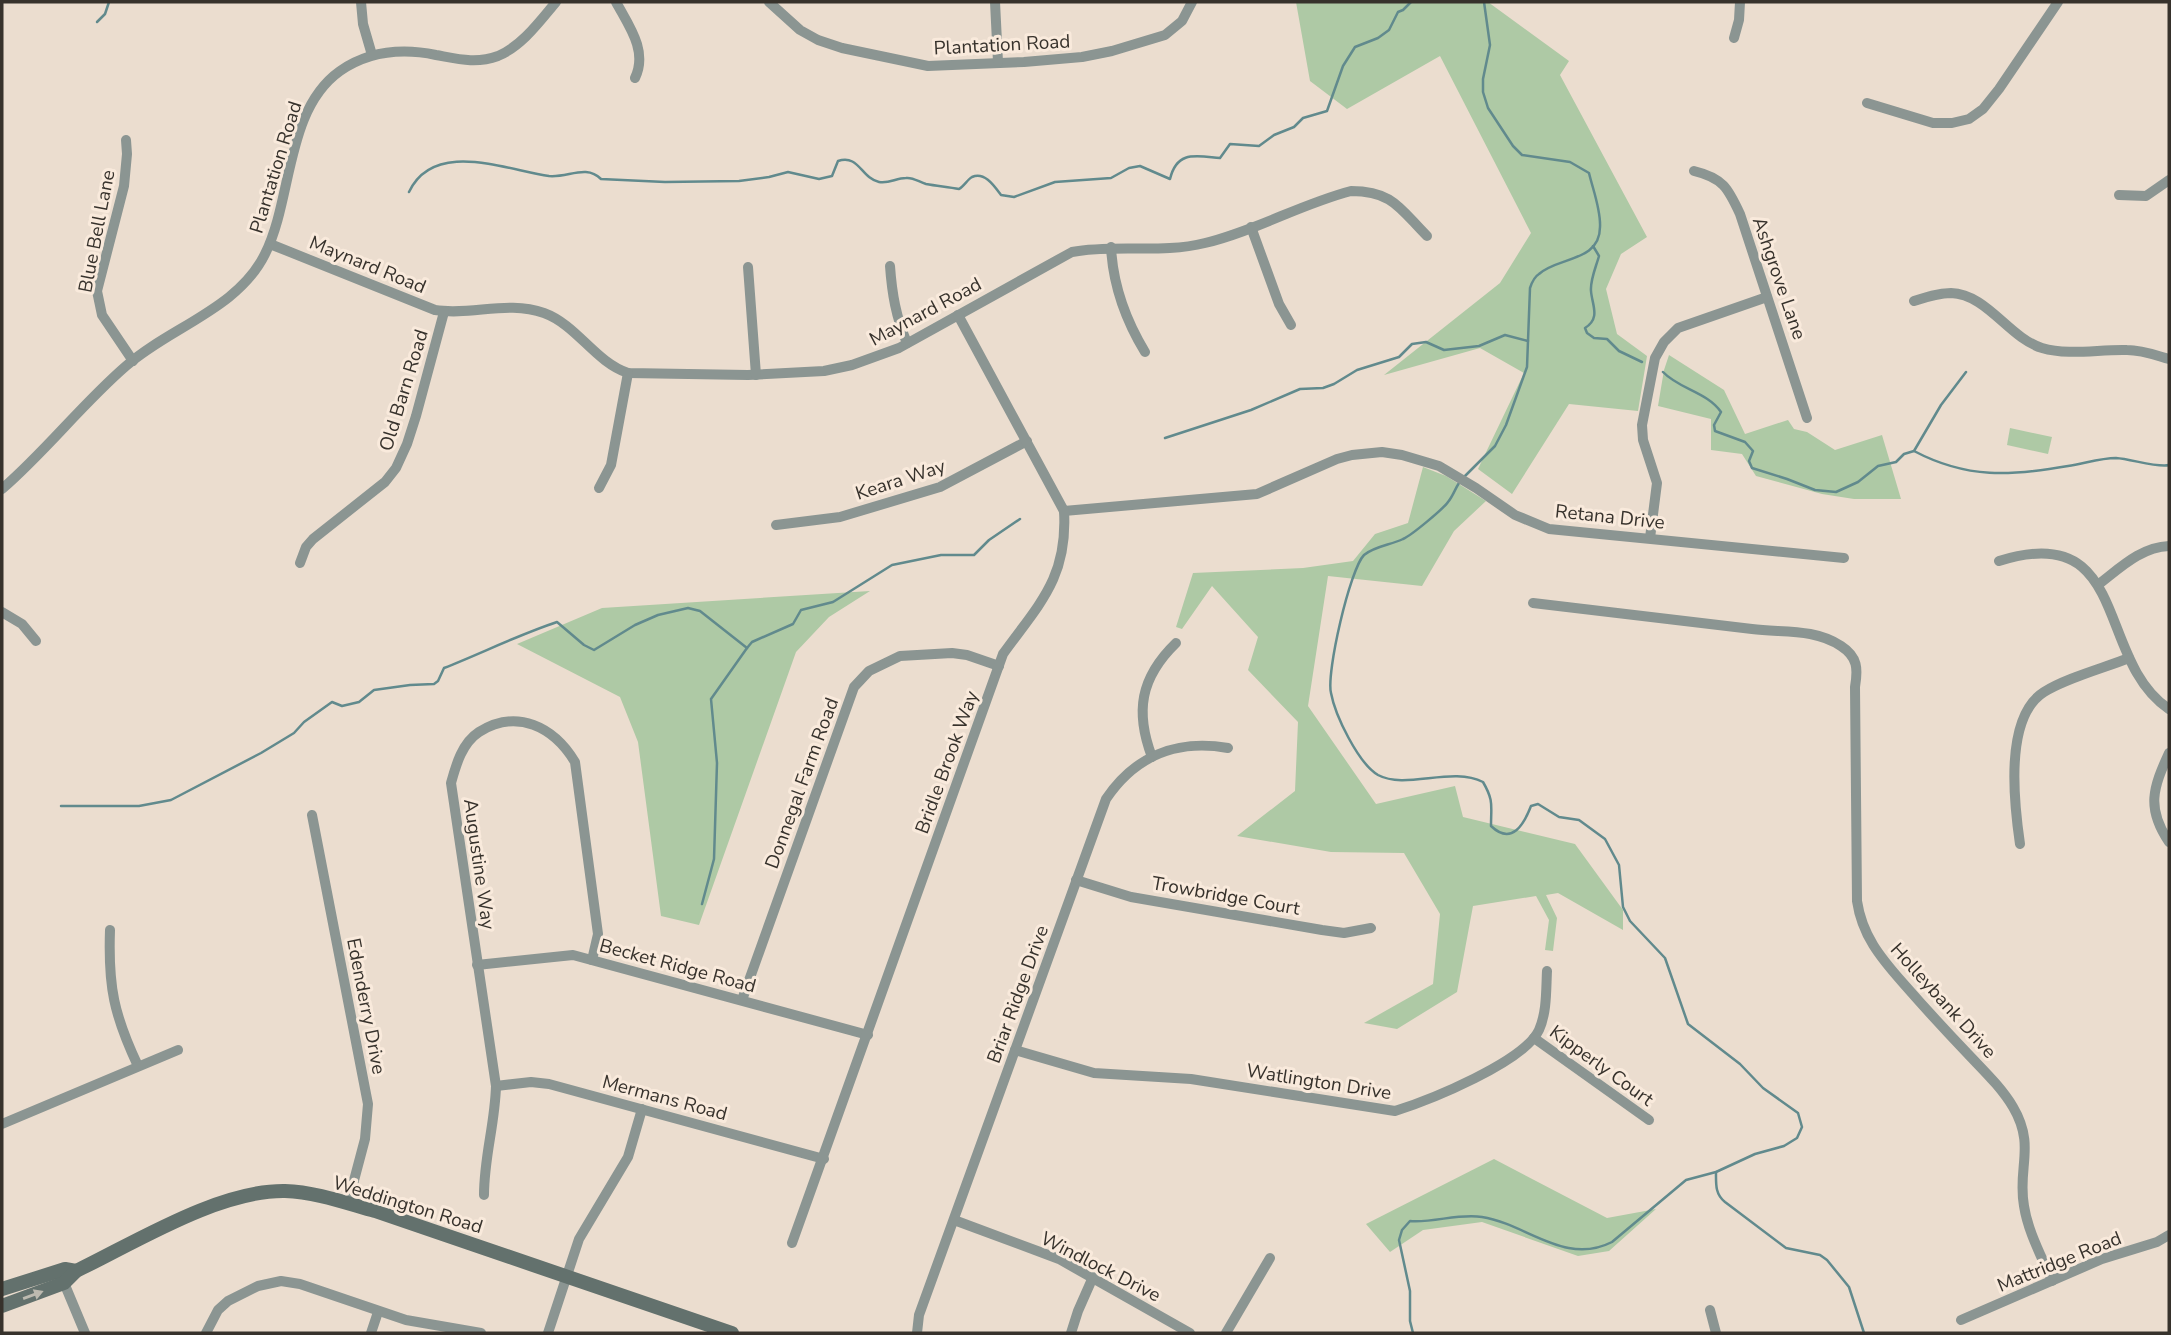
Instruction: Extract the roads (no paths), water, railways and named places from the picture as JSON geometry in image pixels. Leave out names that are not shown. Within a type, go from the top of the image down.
[{"type":"main road","name":"Weddington Road","points":[[2,1306],[62,1277],[65,1269],[76,1271],[198,1212],[235,1198],[282,1191],[348,1203],[732,1333]]},
{"type":"main road","name":"Weddington Road","points":[[2,1289],[62,1277]]},
{"type":"street","points":[[360,2],[372,55]]},
{"type":"street","name":"Plantation Road","points":[[2,489],[133,360],[235,292],[254,271],[270,244],[309,106],[325,84],[339,72],[372,55],[411,51],[470,61],[497,56],[523,38],[556,2]]},
{"type":"street","points":[[616,2],[638,44],[640,60],[635,78]]},
{"type":"street","name":"Plantation Road","points":[[769,2],[808,35],[842,48],[897,58],[916,65],[1082,57],[1143,44],[1172,31],[1182,21],[1192,2]]},
{"type":"street","points":[[995,2],[998,62]]},
{"type":"street","points":[[1734,38],[1740,2]]},
{"type":"street","points":[[1867,103],[1933,122],[1952,124],[1969,119],[1983,109],[1999,89],[2058,2]]},
{"type":"street","name":"Blue Bell Lane","points":[[126,141],[128,154],[124,186],[97,291],[102,315],[133,360]]},
{"type":"street","name":"Ashgrove Lane","points":[[1693,171],[1718,179],[1732,198],[1807,418]]},
{"type":"street","points":[[2119,195],[2146,197],[2169,180]]},
{"type":"street","name":"Maynard Road","points":[[270,244],[444,312],[513,307],[545,314],[563,324],[611,365],[628,373],[756,375],[836,369],[882,356],[1072,252],[1111,247],[1186,246],[1206,243],[1352,191],[1367,191],[1385,196],[1397,204],[1427,236]]},
{"type":"street","points":[[1251,227],[1279,304],[1291,325]]},
{"type":"street","points":[[1111,247],[1112,269],[1121,304],[1127,321],[1145,352]]},
{"type":"street","points":[[890,266],[892,296],[906,343]]},
{"type":"street","points":[[748,267],[756,375]]},
{"type":"street","points":[[1914,301],[1949,293],[1963,296],[1980,305],[2031,344],[2042,348],[2069,352],[2130,350],[2169,359]]},
{"type":"street","points":[[1650,538],[1657,483],[1643,440],[1642,425],[1655,358],[1664,341],[1678,328],[1767,297]]},
{"type":"street","name":"Old Barn Road","points":[[300,563],[306,547],[313,539],[385,482],[396,468],[416,416],[444,312]]},
{"type":"street","name":"Bridle Brook Way","points":[[792,1243],[1003,654],[1035,612],[1053,580],[1063,546],[1064,511],[958,315]]},
{"type":"street","points":[[599,488],[611,466],[628,373]]},
{"type":"street","name":"Keara Way","points":[[776,525],[840,517],[940,487],[1027,441]]},
{"type":"street","name":"Retana Drive","points":[[1064,511],[1257,494],[1337,459],[1368,453],[1402,455],[1439,466],[1515,515],[1549,528],[1844,558]]},
{"type":"street","points":[[2099,584],[2141,553],[2169,546]]},
{"type":"street","points":[[1999,561],[2033,553],[2056,555],[2082,567],[2099,584],[2129,658],[2149,690],[2169,709]]},
{"type":"street","name":"Holleybank Drive","points":[[1534,603],[1756,630],[1809,633],[1837,643],[1852,655],[1857,666],[1857,901],[1861,924],[1884,961],[1998,1086],[2020,1120],[2026,1152],[2023,1204],[2027,1221],[2052,1281]]},
{"type":"street","points":[[2,612],[22,624],[36,641]]},
{"type":"street","points":[[1152,757],[1141,721],[1143,702],[1154,668],[1176,643]]},
{"type":"street","name":"Donnegal Farm Road","points":[[742,1000],[854,687],[869,671],[900,656],[952,653],[999,666]]},
{"type":"street","points":[[2020,844],[2015,749],[2026,710],[2051,688],[2129,658]]},
{"type":"street","name":"Augustine Way","points":[[484,1195],[486,1153],[495,1115],[496,1086],[451,783],[461,754],[479,732],[501,724],[518,722],[537,725],[552,733],[566,747],[575,762],[598,934],[592,960]]},
{"type":"street","name":"Briar Ridge Drive","points":[[916,1333],[919,1315],[1106,799],[1133,769],[1165,751],[1198,744],[1227,748]]},
{"type":"street","points":[[2169,753],[2157,779],[2153,797],[2157,821],[2169,842]]},
{"type":"street","name":"Edenderry Drive","points":[[312,815],[368,1104],[365,1139],[348,1203]]},
{"type":"street","name":"Trowbridge Court","points":[[1076,880],[1131,897],[1322,930],[1344,933],[1371,928]]},
{"type":"street","points":[[110,930],[109,963],[113,1003],[138,1066]]},
{"type":"street","name":"Becket Ridge Road","points":[[477,965],[573,955],[868,1035]]},
{"type":"street","points":[[1534,1038],[1543,1018],[1547,971]]},
{"type":"street","name":"Watlington Drive","points":[[1015,1050],[1094,1073],[1191,1079],[1395,1111],[1418,1104],[1512,1058],[1534,1038]]},
{"type":"street","name":"Kipperly Court","points":[[1534,1038],[1649,1120]]},
{"type":"street","points":[[2,1124],[178,1050]]},
{"type":"street","name":"Mermans Road","points":[[496,1086],[531,1082],[549,1084],[824,1158]]},
{"type":"street","points":[[548,1333],[583,1230],[628,1157],[642,1109]]},
{"type":"street","name":"Windlock Drive","points":[[954,1220],[1044,1253],[1093,1277],[1190,1333]]},
{"type":"street","name":"Mattridge Road","points":[[1961,1320],[2102,1259],[2157,1242],[2169,1235]]},
{"type":"street","points":[[1226,1333],[1270,1258]]},
{"type":"street","points":[[62,1277],[85,1333]]},
{"type":"street","points":[[1071,1333],[1093,1277]]},
{"type":"street","points":[[206,1333],[212,1319],[223,1305],[258,1286],[274,1282],[300,1284],[425,1325],[481,1333]]},
{"type":"street","points":[[1710,1310],[1716,1333]]},
{"type":"street","points":[[371,1333],[379,1311]]},
{"type":"waterway","points":[[97,22],[105,14],[109,2]]},
{"type":"waterway","points":[[409,192],[420,176],[435,166],[453,162],[492,164],[549,176],[589,172],[601,179],[665,182],[739,181],[788,172],[819,179],[832,176],[838,161],[845,160],[851,161],[879,182],[909,178],[926,184],[959,189],[972,177],[981,176],[1001,195],[1014,197],[1055,182],[1111,178],[1129,168],[1140,166],[1170,179],[1177,163],[1183,159],[1195,156],[1220,158],[1230,144],[1259,146],[1274,135],[1294,127],[1303,118],[1327,111],[1343,66],[1355,47],[1378,38],[1389,30],[1398,12],[1411,2]]},
{"type":"waterway","points":[[1463,478],[1495,446],[1506,425],[1527,367],[1530,288],[1533,280],[1547,269],[1593,247],[1600,227],[1589,173],[1570,162],[1522,155],[1488,108],[1483,92],[1490,45],[1484,2]]},
{"type":"waterway","points":[[1593,246],[1599,256],[1591,287],[1594,316],[1585,328],[1587,333],[1594,338],[1607,339],[1619,351],[1642,362]]},
{"type":"waterway","points":[[1165,438],[1251,410],[1300,389],[1323,388],[1334,384],[1357,370],[1399,357],[1412,344],[1426,342],[1444,350],[1479,346],[1505,335],[1528,341]]},
{"type":"waterway","points":[[1663,372],[1715,405],[1721,412],[1714,425],[1715,431],[1745,442],[1753,451],[1749,461],[1752,468],[1815,490],[1836,492],[1858,482],[1878,466],[1896,462],[1904,454],[1914,451],[1941,405],[1966,372]]},
{"type":"waterway","points":[[1914,451],[1952,467],[1990,473],[2027,472],[2116,458],[2169,465]]},
{"type":"waterway","points":[[1413,1333],[1410,1321],[1410,1291],[1399,1240],[1402,1230],[1410,1221],[1482,1217],[1562,1246],[1595,1248],[1612,1242],[1686,1180],[1716,1172],[1755,1154],[1784,1146],[1797,1138],[1802,1127],[1798,1113],[1763,1088],[1740,1064],[1688,1024],[1665,958],[1630,921],[1623,907],[1619,865],[1605,839],[1579,820],[1559,817],[1538,804],[1531,806],[1525,820],[1516,830],[1505,834],[1498,832],[1491,826],[1490,799],[1483,782],[1457,776],[1415,780],[1389,779],[1370,769],[1348,738],[1333,702],[1330,682],[1340,622],[1358,564],[1368,552],[1403,539],[1420,527],[1445,505],[1459,483]]},
{"type":"waterway","points":[[702,904],[714,859],[717,763],[711,699],[747,648],[752,642],[793,624],[801,610],[833,602],[892,565],[941,555],[974,555],[989,540],[1020,519]]},
{"type":"waterway","points":[[61,806],[139,806],[171,800],[294,733],[304,722],[332,702],[342,706],[359,702],[374,690],[434,684],[444,668],[557,622],[594,650],[635,625],[658,615],[688,608],[700,611],[747,648]]},
{"type":"waterway","points":[[1716,1172],[1718,1192],[1725,1202],[1786,1248],[1820,1255],[1827,1260],[1849,1287],[1864,1333]]}]
